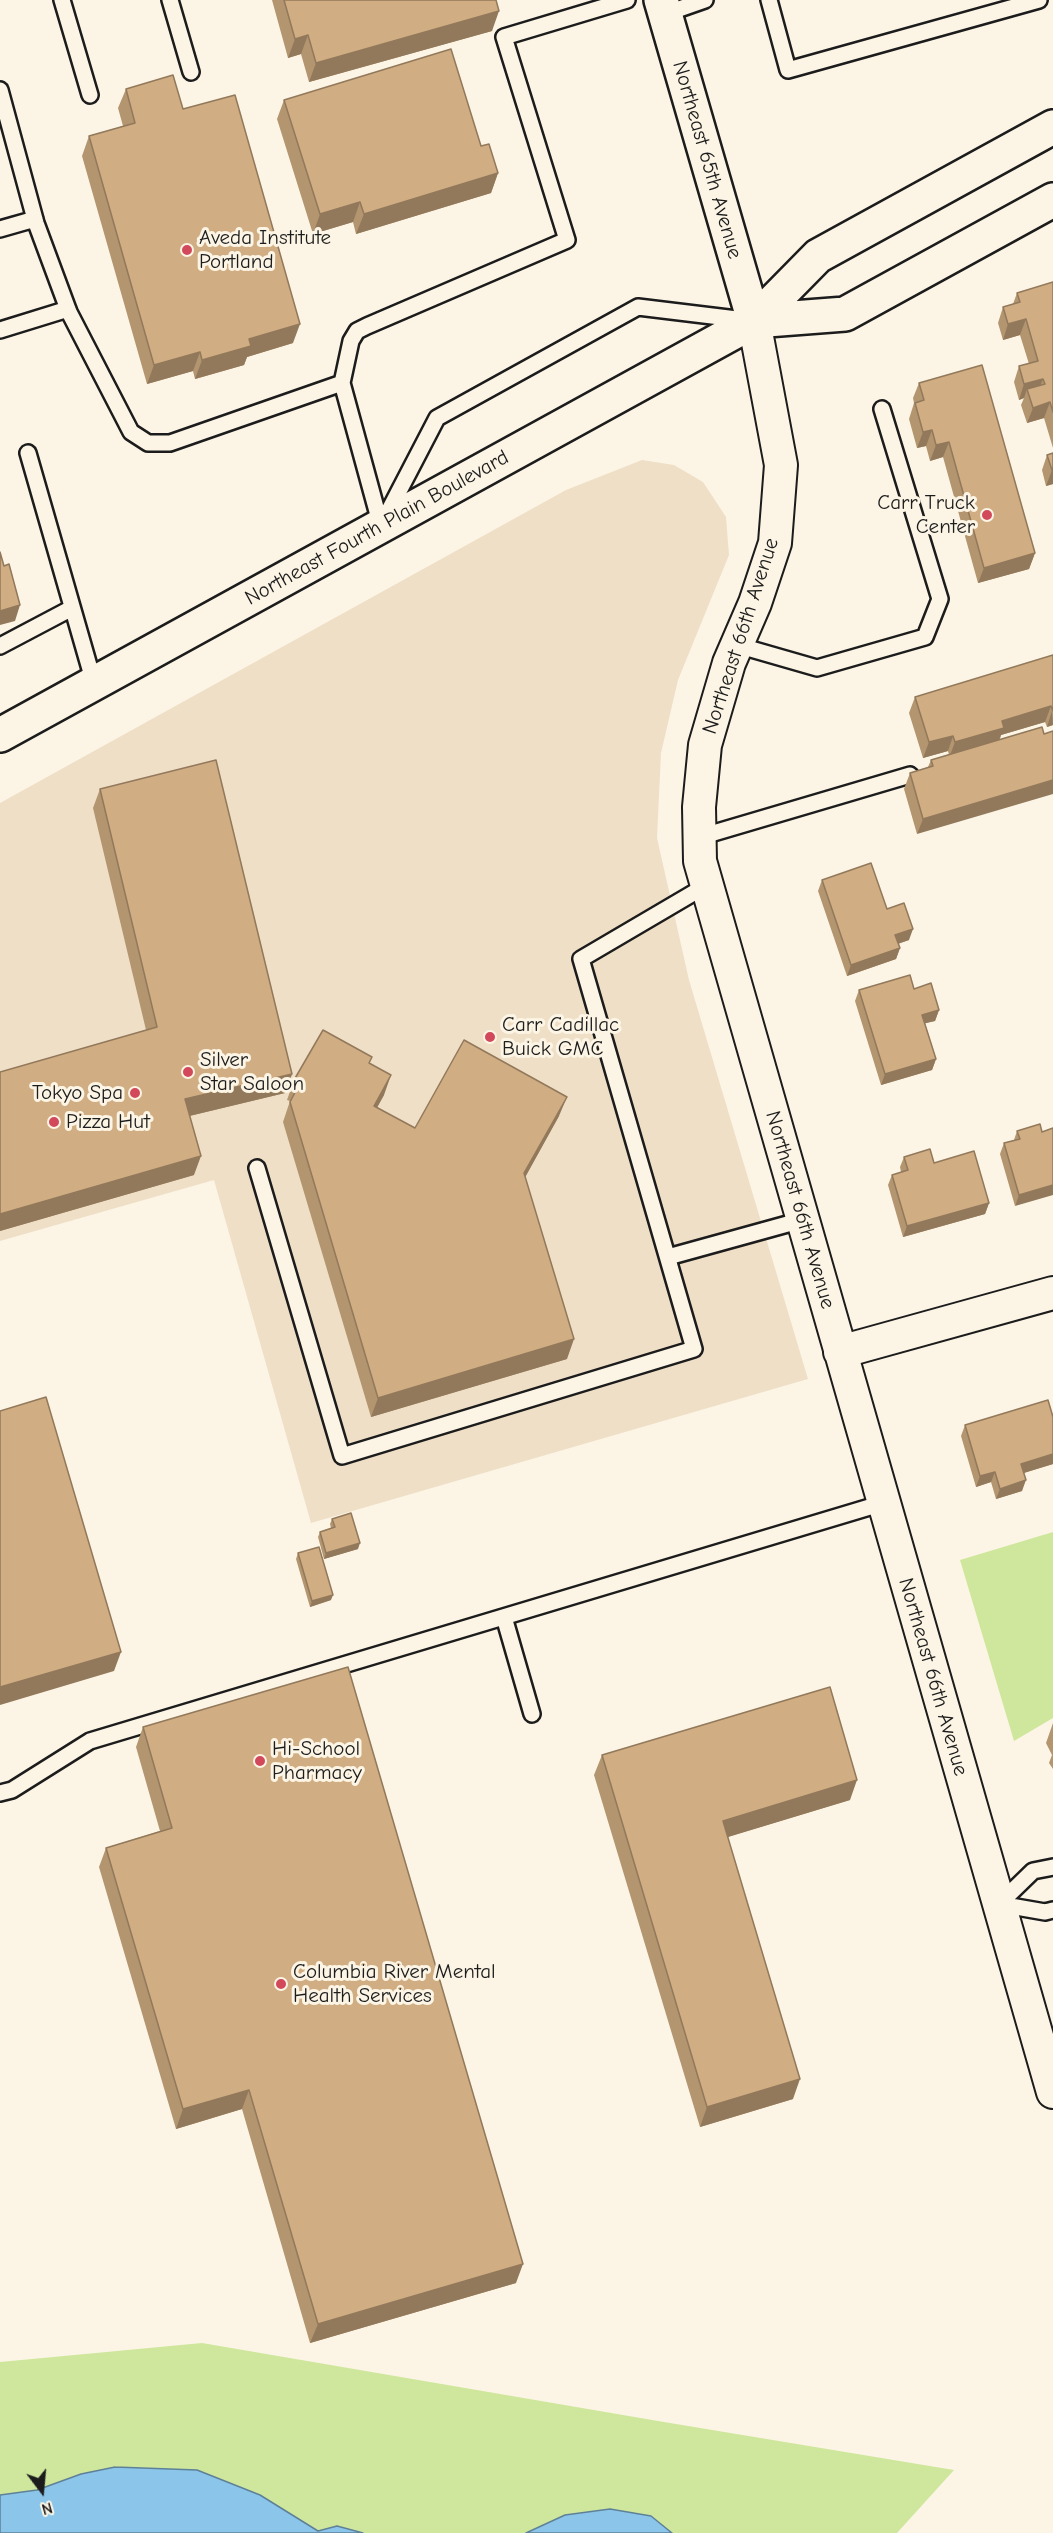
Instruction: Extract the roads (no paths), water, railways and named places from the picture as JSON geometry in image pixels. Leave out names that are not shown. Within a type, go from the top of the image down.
[{"type":"main road","name":"Northeast 65th Avenue","points":[[663,7],[754,321]]},
{"type":"main road","name":"Northeast Fourth Plain Boulevard","points":[[0,735],[754,321],[818,256],[1053,128]]},
{"type":"main road","name":"Northeast Fourth Plain Boulevard","points":[[754,321],[844,314],[1053,200]]},
{"type":"street","name":"Northeast 66th Avenue","points":[[754,321],[781,465],[775,543],[755,603],[729,663],[705,746],[699,807],[700,861],[999,1904],[1046,2041],[1053,2092]]},
{"type":"street","points":[[840,1352],[1053,1293]]},
{"type":"lane","points":[[62,0],[90,95]]},
{"type":"lane","points":[[170,0],[191,72]]},
{"type":"lane","points":[[381,526],[342,383],[348,348],[360,329],[567,240],[504,37],[627,0]]},
{"type":"lane","points":[[663,7],[705,0]]},
{"type":"lane","points":[[769,0],[788,70],[1039,0]]},
{"type":"lane","points":[[0,90],[4,121],[35,219],[68,309],[131,432],[148,443],[163,444],[342,383]]},
{"type":"lane","points":[[0,229],[35,219]]},
{"type":"lane","points":[[381,526],[437,418],[638,307],[754,321]]},
{"type":"lane","points":[[0,330],[68,309]]},
{"type":"lane","points":[[737,645],[817,668],[925,637],[940,599],[882,409]]},
{"type":"lane","points":[[28,453],[94,683]]},
{"type":"lane","points":[[0,646],[72,608]]},
{"type":"lane","points":[[700,837],[910,774]]},
{"type":"lane","points":[[257,1168],[342,1456],[694,1349],[581,959],[707,885]]},
{"type":"lane","points":[[668,1257],[802,1220]]},
{"type":"lane","points":[[0,1793],[12,1790],[90,1741],[883,1503]]},
{"type":"lane","points":[[504,1617],[532,1714]]},
{"type":"lane","points":[[999,1904],[1033,1871],[1053,1867]]},
{"type":"lane","points":[[999,1904],[1046,1912],[1053,1910]]},
{"type":"water","points":[[115,2467],[197,2470],[260,2495],[318,2531],[337,2526],[363,2533],[0,2533],[0,2495],[37,2490],[81,2474]]},
{"type":"water","points":[[610,2509],[651,2516],[672,2533],[526,2533],[565,2515]]},
{"type":"place","name":"Aveda Institute Portland","points":[[187,250]]},
{"type":"place","name":"Carr Truck Center","points":[[987,515]]},
{"type":"place","name":"Carr Cadillac Buick GMC","points":[[490,1037]]},
{"type":"place","name":"Silver Star Saloon","points":[[188,1072]]},
{"type":"place","name":"Tokyo Spa","points":[[135,1093]]},
{"type":"place","name":"Pizza Hut","points":[[54,1122]]},
{"type":"place","name":"Hi-School Pharmacy","points":[[260,1761]]},
{"type":"place","name":"Columbia River Mental Health Services","points":[[281,1984]]}]
